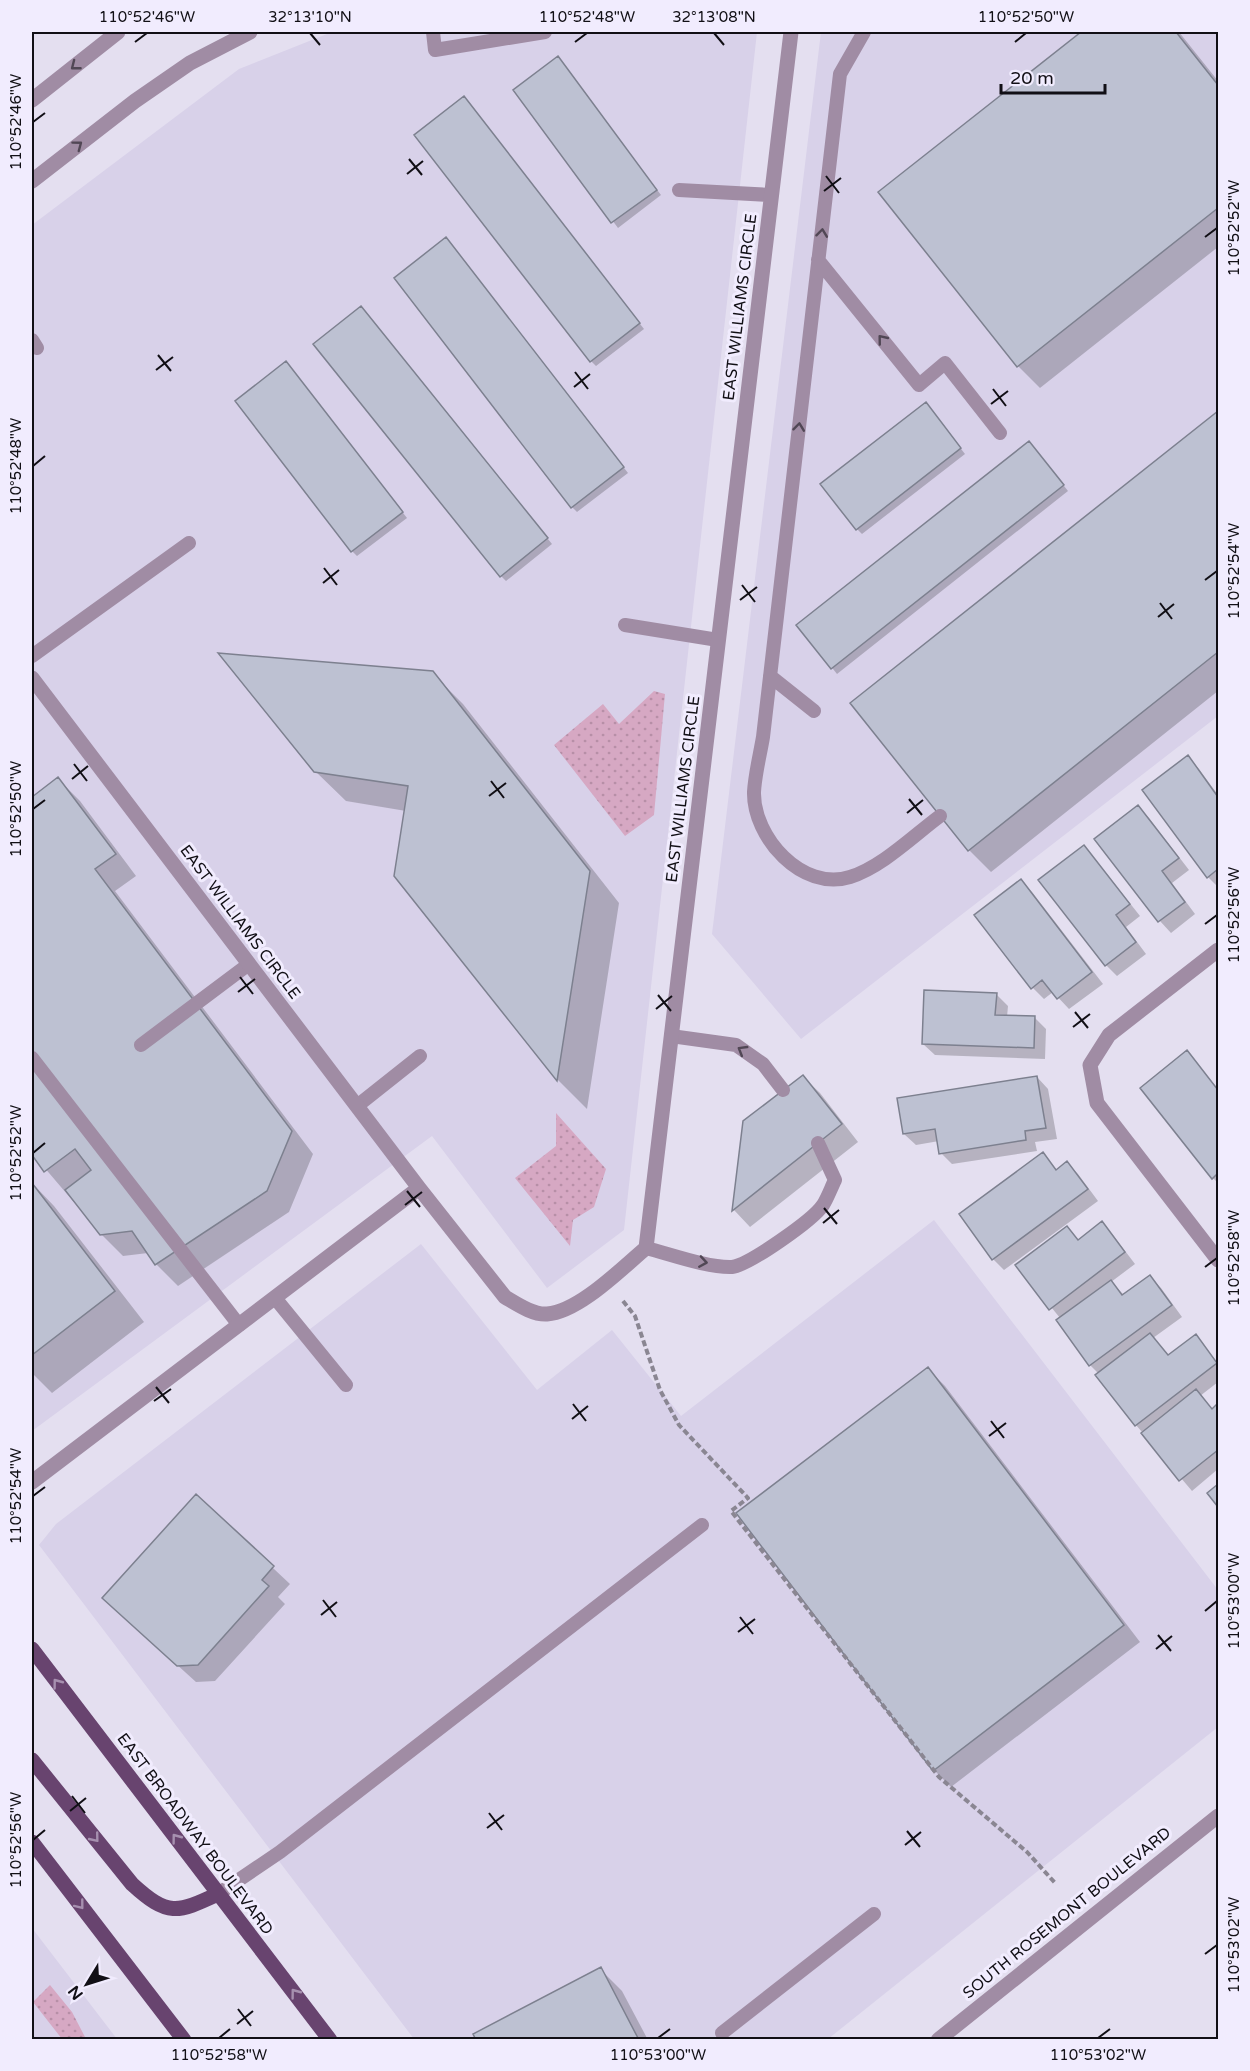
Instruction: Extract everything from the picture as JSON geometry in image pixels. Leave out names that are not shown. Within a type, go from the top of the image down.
[{"type":"main road","name":"EAST BROADWAY BOULEVARD","points":[[32,1650],[330,2040]]},
{"type":"main road","points":[[32,1760],[132,1884],[150,1900],[174,1910],[186,1908],[218,1894]]},
{"type":"main road","points":[[32,1842],[183,2040]]},
{"type":"street","points":[[32,100],[118,32]]},
{"type":"street","points":[[32,181],[135,101],[190,63],[250,32]]},
{"type":"street","name":"EAST WILLIAMS CIRCLE","points":[[32,678],[419,1188],[505,1297],[522,1307],[546,1315],[573,1307],[646,1248],[791,32]]},
{"type":"street","points":[[1218,950],[1110,1035],[1090,1065],[1097,1103],[1218,1260]]},
{"type":"street","points":[[32,1482],[419,1188]]},
{"type":"street","name":"SOUTH ROSEMONT BOULEVARD","points":[[938,2040],[1218,1816]]},
{"type":"lane","points":[[433,32],[435,50],[545,32]]},
{"type":"lane","points":[[864,32],[840,74],[770,676],[754,793],[759,820],[769,841],[783,858],[802,871],[824,878],[847,878],[870,870],[940,816]]},
{"type":"lane","points":[[679,190],[771,195]]},
{"type":"lane","points":[[818,260],[919,385],[945,363],[1000,433]]},
{"type":"lane","points":[[32,656],[189,543]]},
{"type":"lane","points":[[625,625],[718,640]]},
{"type":"lane","points":[[770,676],[814,711]]},
{"type":"lane","points":[[141,1045],[249,964]]},
{"type":"lane","points":[[671,1036],[736,1045],[763,1064],[783,1090]]},
{"type":"lane","points":[[357,1106],[420,1056]]},
{"type":"lane","points":[[32,1058],[239,1325]]},
{"type":"lane","points":[[646,1248],[696,1262],[734,1267],[759,1254],[794,1232],[823,1206],[835,1179],[818,1143]]},
{"type":"lane","points":[[276,1298],[346,1385]]},
{"type":"lane","points":[[218,1894],[280,1852],[702,1525]]},
{"type":"lane","points":[[722,2033],[874,1914]]},
{"type":"path","points":[[608,1280],[635,1316],[660,1390],[680,1425],[748,1498],[731,1511],[939,1777],[1026,1852],[1056,1884]]},
{"type":"shaded area","points":[[332,32],[757,32],[624,1230],[547,1288],[432,1136],[32,1431],[32,225],[239,69]]},
{"type":"shaded area","points":[[821,32],[1218,32],[1218,716],[801,1039],[712,934]]},
{"type":"shaded area","points":[[654,691],[665,694],[654,815],[625,836],[554,745],[603,704],[619,724]]},
{"type":"shaded area","points":[[556,1113],[606,1169],[594,1207],[573,1220],[570,1246],[515,1178],[556,1146]]},
{"type":"shaded area","points":[[934,1220],[1218,1590],[1218,1727],[828,2039],[414,2039],[39,1545],[56,1524],[421,1244],[537,1390],[612,1330],[681,1416]]},
{"type":"shaded area","points":[[32,1928],[117,2039],[32,2039]]},
{"type":"shaded area","points":[[50,1985],[72,2012],[85,2037],[90,2039],[62,2039],[33,2002]]},
{"type":"building","points":[[1081,32],[1176,32],[1218,85],[1218,208],[1017,367],[878,192]]},
{"type":"building","points":[[558,56],[657,190],[611,223],[513,90]]},
{"type":"building","points":[[464,96],[640,323],[590,362],[414,135]]},
{"type":"building","points":[[446,237],[624,467],[571,508],[394,278]]},
{"type":"building","points":[[361,306],[548,538],[500,577],[313,344]]},
{"type":"building","points":[[286,361],[403,512],[351,552],[235,401]]},
{"type":"building","points":[[926,402],[961,448],[856,530],[820,484]]},
{"type":"building","points":[[1218,411],[1218,652],[968,851],[850,703]]},
{"type":"building","points":[[1029,441],[1064,485],[831,669],[796,625]]},
{"type":"building","points":[[218,653],[433,671],[590,871],[557,1081],[394,876],[408,786],[314,772]]},
{"type":"building","points":[[1188,755],[1218,797],[1218,869],[1207,878],[1142,790]]},
{"type":"building","points":[[58,777],[116,854],[95,869],[292,1131],[267,1191],[155,1265],[132,1231],[100,1235],[65,1190],[91,1170],[75,1149],[44,1172],[32,1155],[32,797]]},
{"type":"building","points":[[1138,805],[1179,858],[1162,871],[1185,902],[1158,922],[1094,839]]},
{"type":"building","points":[[1084,845],[1130,904],[1116,915],[1136,942],[1105,966],[1038,880]]},
{"type":"building","points":[[1021,879],[1092,972],[1057,999],[1042,980],[1031,989],[974,915]]},
{"type":"building","points":[[924,990],[997,993],[995,1015],[1035,1016],[1034,1048],[922,1044]]},
{"type":"building","points":[[1187,1050],[1218,1090],[1218,1173],[1212,1179],[1140,1088]]},
{"type":"building","points":[[803,1075],[842,1124],[732,1211],[743,1121]]},
{"type":"building","points":[[1037,1076],[1046,1128],[1025,1131],[1026,1140],[939,1154],[935,1129],[903,1134],[897,1098]]},
{"type":"building","points":[[1043,1152],[1056,1170],[1067,1161],[1088,1189],[992,1260],[959,1214]]},
{"type":"building","points":[[32,1183],[115,1291],[32,1355]]},
{"type":"building","points":[[1102,1221],[1125,1252],[1049,1310],[1015,1265],[1067,1226],[1078,1240]]},
{"type":"building","points":[[1150,1275],[1172,1305],[1089,1366],[1056,1320],[1111,1280],[1122,1295]]},
{"type":"building","points":[[1150,1333],[1168,1355],[1196,1334],[1217,1363],[1135,1426],[1095,1375]]},
{"type":"building","points":[[928,1367],[1124,1625],[933,1771],[736,1513]]},
{"type":"building","points":[[1196,1389],[1212,1409],[1218,1403],[1218,1450],[1179,1481],[1141,1433]]},
{"type":"building","points":[[1218,1484],[1218,1507],[1207,1493]]},
{"type":"building","points":[[196,1494],[274,1566],[262,1580],[269,1586],[198,1665],[177,1666],[102,1598]]},
{"type":"building","points":[[601,1967],[639,2040],[476,2040],[473,2034]]}]
